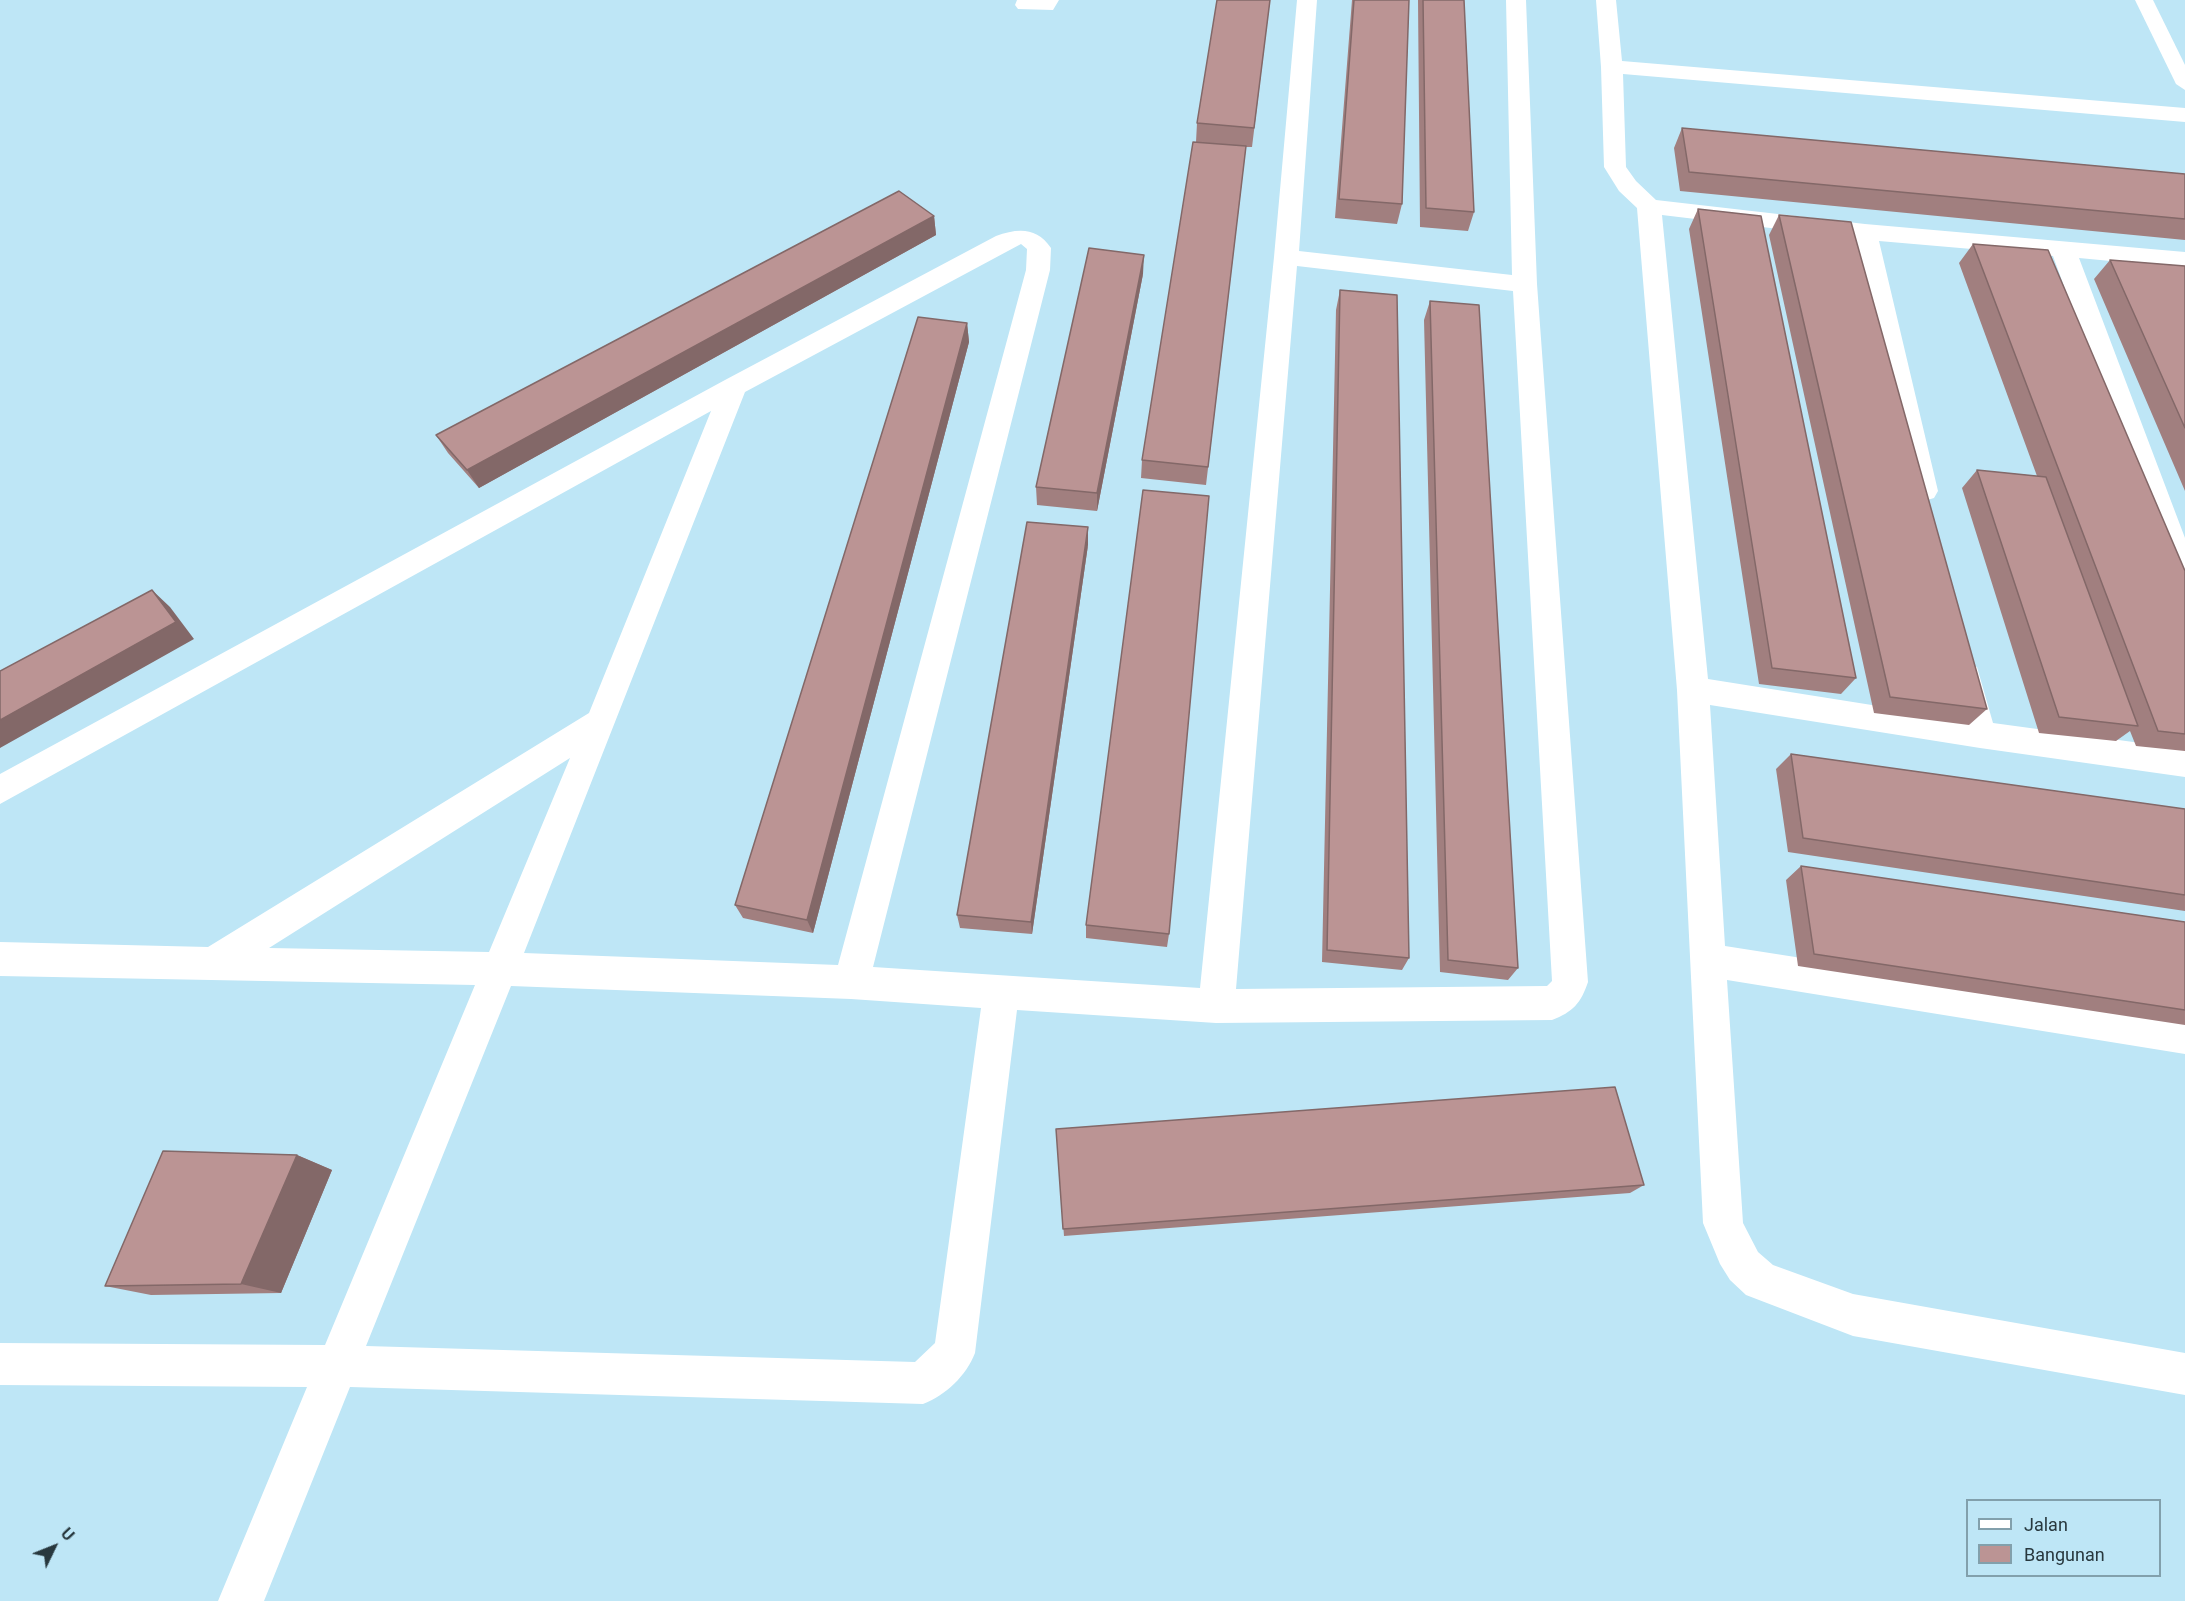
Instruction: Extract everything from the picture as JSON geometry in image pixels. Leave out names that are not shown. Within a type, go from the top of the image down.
[{"type":"street","points":[[1027,0],[1025,5],[1046,6],[1049,0]]},
{"type":"street","points":[[1216,1006],[1286,257],[1307,0]]},
{"type":"street","points":[[0,959],[210,965],[501,969],[851,982],[1216,1006],[1552,1003],[1568,990],[1570,982],[1525,284],[1516,0]]},
{"type":"street","points":[[1606,0],[1612,67],[1615,167],[1627,186],[1649,206],[1865,232],[2064,252],[2185,260]]},
{"type":"street","points":[[1612,67],[2185,115]]},
{"type":"street","points":[[1649,206],[1693,690],[1724,1223],[1734,1250],[1744,1266],[1760,1281],[1853,1315],[2185,1374]]},
{"type":"street","points":[[1865,232],[1930,518]]},
{"type":"street","points":[[0,790],[734,386],[1005,241],[1024,236],[1033,240],[1040,249],[1038,270],[851,982]]},
{"type":"street","points":[[2064,252],[2185,577]]},
{"type":"street","points":[[1286,257],[1525,284]]},
{"type":"street","points":[[241,1601],[501,969],[734,386]]},
{"type":"street","points":[[1962,655],[1980,735]]},
{"type":"street","points":[[1693,690],[1980,735],[2185,763]]},
{"type":"street","points":[[210,965],[601,722]]},
{"type":"street","points":[[1709,960],[2185,1036]]},
{"type":"street","points":[[0,1364],[338,1365],[923,1383],[954,1353],[1001,991]]},
{"type":"lane","points":[[2144,0],[2185,84]]},
{"type":"building","points":[[1217,0],[1270,0],[1254,128],[1197,123]]},
{"type":"building","points":[[1354,0],[1409,0],[1402,204],[1339,199]]},
{"type":"building","points":[[1423,0],[1464,0],[1474,212],[1426,208]]},
{"type":"building","points":[[1682,128],[2185,174],[2185,219],[1689,172]]},
{"type":"building","points":[[1193,142],[1246,146],[1208,467],[1142,460]]},
{"type":"building","points":[[899,191],[934,216],[467,470],[436,435]]},
{"type":"building","points":[[1698,209],[1761,216],[1856,678],[1772,668]]},
{"type":"building","points":[[1779,215],[1851,222],[1987,709],[1890,697]]},
{"type":"building","points":[[1973,244],[2048,250],[2185,571],[2185,734],[2158,731]]},
{"type":"building","points":[[1089,248],[1144,255],[1097,493],[1036,487]]},
{"type":"building","points":[[2110,260],[2185,266],[2185,428]]},
{"type":"building","points":[[1340,290],[1397,295],[1409,958],[1327,950]]},
{"type":"building","points":[[1430,301],[1479,305],[1518,968],[1448,960]]},
{"type":"building","points":[[918,317],[967,323],[807,920],[735,905]]},
{"type":"building","points":[[1977,470],[2046,477],[2138,726],[2059,717]]},
{"type":"building","points":[[1143,490],[1209,496],[1169,934],[1086,925]]},
{"type":"building","points":[[1027,522],[1088,527],[1031,922],[957,915]]},
{"type":"building","points":[[152,590],[176,622],[0,720],[0,671]]},
{"type":"building","points":[[1791,754],[2185,809],[2185,895],[1803,838]]},
{"type":"building","points":[[1801,866],[2185,922],[2185,1010],[1814,954]]},
{"type":"building","points":[[1615,1087],[1644,1185],[1063,1229],[1056,1129]]},
{"type":"building","points":[[163,1151],[297,1155],[241,1284],[105,1286]]}]
